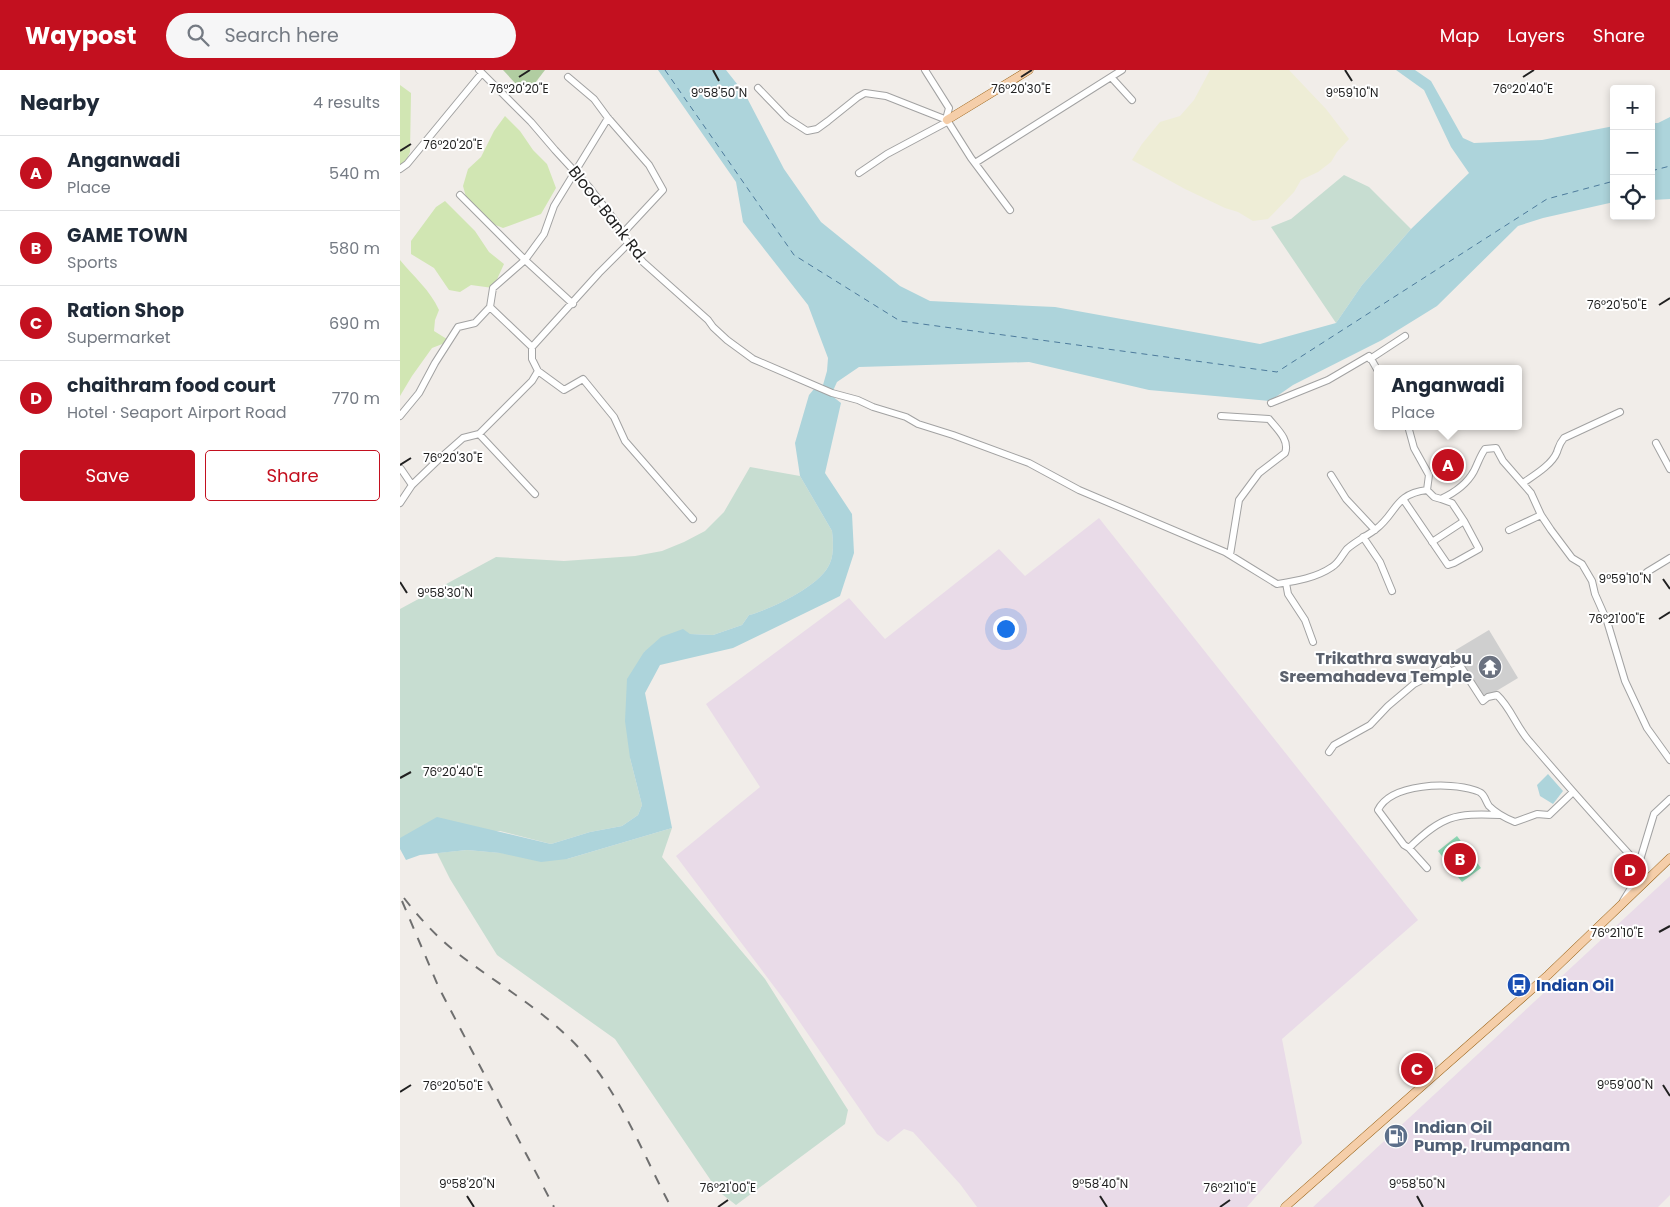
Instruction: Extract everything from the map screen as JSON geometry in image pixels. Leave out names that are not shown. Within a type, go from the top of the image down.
[{"type":"main road","points":[[947,120],[1029,70]]},
{"type":"main road","points":[[1285,1207],[1548,975],[1670,858]]},
{"type":"street","points":[[859,173],[886,154],[945,123],[947,120],[949,108],[925,70]]},
{"type":"street","points":[[975,163],[1122,70]]},
{"type":"street","points":[[400,169],[407,164],[480,72]]},
{"type":"street","name":"Blood Bank Rd.","points":[[480,72],[496,85],[589,187],[616,222],[628,244],[643,262],[708,320],[727,340],[753,359],[832,393],[858,400],[906,417],[918,424],[1010,456],[1045,471],[1079,490],[1230,555],[1277,584],[1286,583]]},
{"type":"street","points":[[1111,76],[1132,100]]},
{"type":"street","points":[[568,77],[594,100],[649,165],[663,190],[622,234]]},
{"type":"street","points":[[758,88],[787,118],[807,131],[817,129],[858,97],[866,94],[886,96],[947,120],[975,163],[1010,210]]},
{"type":"street","points":[[400,416],[419,393],[435,363],[458,328],[475,323],[490,307],[493,288],[525,260],[544,234],[554,206],[608,118]]},
{"type":"street","points":[[460,194],[525,260],[572,304]]},
{"type":"street","points":[[628,244],[532,347],[532,359],[538,371],[564,390],[583,380],[614,417],[625,441],[693,519]]},
{"type":"street","points":[[490,307],[532,347]]},
{"type":"street","points":[[1271,402],[1328,380],[1405,336]]},
{"type":"street","points":[[1369,356],[1374,365]]},
{"type":"street","points":[[400,503],[412,485],[463,438],[479,434],[532,381],[538,371]]},
{"type":"street","points":[[1522,483],[1552,460],[1557,452],[1557,446],[1564,438],[1620,412]]},
{"type":"street","points":[[1221,416],[1269,419],[1286,441],[1287,448],[1285,453],[1259,473],[1239,500],[1230,555]]},
{"type":"street","points":[[1409,430],[1414,448],[1429,475],[1426,490]]},
{"type":"street","points":[[479,434],[535,494]]},
{"type":"street","points":[[1656,443],[1670,469]]},
{"type":"street","points":[[1441,499],[1453,493],[1468,481],[1485,448],[1496,448],[1504,461],[1531,493],[1550,530],[1572,558],[1582,564],[1592,580],[1595,594],[1607,621],[1625,681],[1648,728],[1670,760]]},
{"type":"street","points":[[401,469],[412,485]]},
{"type":"street","points":[[1331,475],[1346,499],[1375,530]]},
{"type":"street","points":[[1313,642],[1304,620],[1288,594],[1286,583],[1307,579],[1334,566],[1347,550],[1375,530],[1403,499],[1414,492],[1426,490]]},
{"type":"street","points":[[1403,499],[1448,565],[1479,549],[1452,503],[1434,498],[1426,490]]},
{"type":"street","points":[[1509,530],[1541,515]]},
{"type":"street","points":[[1432,542],[1464,521]]},
{"type":"street","points":[[1363,537],[1380,562],[1392,592]]},
{"type":"street","points":[[1647,572],[1670,558]]},
{"type":"street","points":[[1329,752],[1334,745],[1370,725],[1388,706],[1414,684],[1447,667],[1450,672],[1461,667],[1482,701],[1497,695],[1503,700],[1528,740],[1640,866]]},
{"type":"street","points":[[1427,868],[1404,845],[1378,810],[1380,805],[1388,799],[1404,791],[1422,786],[1465,787],[1481,793],[1488,805],[1500,815],[1515,822],[1537,814],[1549,815],[1573,792]]},
{"type":"street","points":[[1619,907],[1640,875],[1640,866],[1654,814],[1670,799]]},
{"type":"street","points":[[1482,814],[1488,805]]},
{"type":"street","points":[[1409,848],[1438,823],[1456,816],[1500,815]]},
{"type":"shaded area","points":[[1099,518],[1418,920],[1282,1039],[1302,1143],[1247,1207],[977,1207],[960,1184],[913,1132],[904,1129],[888,1142],[877,1134],[788,1005],[676,856],[760,787],[706,704],[849,598],[885,639],[999,549],[1025,576]]},
{"type":"shaded area","points":[[1489,630],[1518,678],[1483,699],[1454,651]]},
{"type":"shaded area","points":[[1670,876],[1670,1195],[1658,1207],[1313,1207]]},
{"type":"green space","points":[[503,70],[545,70],[532,87],[515,83]]},
{"type":"green space","points":[[1210,70],[1289,70],[1326,109],[1349,139],[1331,162],[1318,172],[1301,180],[1294,192],[1268,219],[1253,221],[1238,212],[1225,208],[1185,189],[1132,160],[1160,122],[1180,116],[1194,100]]},
{"type":"green space","points":[[400,85],[411,93],[410,152],[404,166],[400,168]]},
{"type":"green space","points":[[505,116],[547,164],[556,188],[541,214],[503,228],[483,220],[469,208],[463,186],[468,169],[481,157],[494,131]]},
{"type":"green space","points":[[1344,175],[1369,187],[1411,229],[1362,285],[1336,323],[1271,227],[1291,219]]},
{"type":"green space","points":[[445,201],[475,231],[489,252],[504,264],[493,288],[471,285],[460,292],[449,290],[434,268],[411,254],[411,241],[436,207]]},
{"type":"green space","points":[[400,260],[426,290],[439,310],[435,320],[434,331],[450,341],[432,348],[400,396]]},
{"type":"green space","points":[[750,467],[800,476],[832,531],[833,547],[830,563],[825,572],[806,588],[770,608],[749,615],[742,625],[713,635],[690,634],[644,652],[630,758],[642,805],[638,815],[622,826],[590,832],[551,844],[500,831],[400,838],[400,609],[496,557],[564,561],[635,556],[662,551],[705,531],[724,512]]},
{"type":"green space","points":[[672,828],[662,857],[765,979],[848,1110],[845,1124],[736,1205],[718,1191],[615,1039],[497,955],[450,879],[437,853],[467,850],[567,859]]},
{"type":"green space","points":[[1457,836],[1481,868],[1462,882],[1438,851]]},
{"type":"water","points":[[658,70],[726,70],[745,94],[784,169],[821,222],[900,286],[930,301],[1055,307],[1260,344],[1336,323],[1362,285],[1411,229],[1469,173],[1451,147],[1424,90],[1396,70],[1415,70],[1431,81],[1463,138],[1474,143],[1542,140],[1610,127],[1610,203],[1543,218],[1518,226],[1437,306],[1382,340],[1293,385],[1270,401],[1149,390],[1029,362],[859,367],[837,382],[831,395],[841,403],[825,473],[852,514],[854,553],[840,596],[733,648],[660,665],[645,693],[672,828],[567,859],[541,862],[500,853],[467,850],[420,855],[406,860],[400,849],[400,838],[437,817],[551,844],[590,832],[622,826],[638,815],[642,805],[630,758],[625,721],[627,679],[644,652],[661,637],[683,629],[690,634],[713,635],[742,625],[749,615],[770,608],[806,588],[825,572],[830,563],[833,547],[832,531],[800,476],[795,443],[809,395],[814,389],[821,392],[827,371],[828,358],[808,305],[743,222],[736,182]]},
{"type":"water","points":[[1670,117],[1670,199],[1655,200],[1655,123]]},
{"type":"water","points":[[1548,774],[1563,791],[1553,804],[1540,796],[1537,785]]},
{"type":"ferry route","points":[[665,70],[794,255],[900,321],[1277,372],[1547,199],[1610,182]]},
{"type":"ferry route","points":[[1655,170],[1670,166]]},
{"type":"railway","points":[[404,898],[426,924],[451,948],[553,1023],[584,1053],[626,1116],[671,1207]]},
{"type":"railway","points":[[402,901],[439,988],[554,1207]]},
{"type":"place","name":"Anganwadi","points":[[1448,465]]},
{"type":"place","name":"Trikathra swayabu Sreemahadeva Temple","points":[[1490,667]]},
{"type":"place","name":"GAME TOWN","points":[[1460,859]]},
{"type":"place","name":"chaithram food court","points":[[1630,870]]},
{"type":"place","name":"Indian Oil","points":[[1519,985]]},
{"type":"place","name":"Ration Shop","points":[[1417,1069]]},
{"type":"place","name":"Indian Oil Pump, Irumpanam","points":[[1396,1136]]}]
